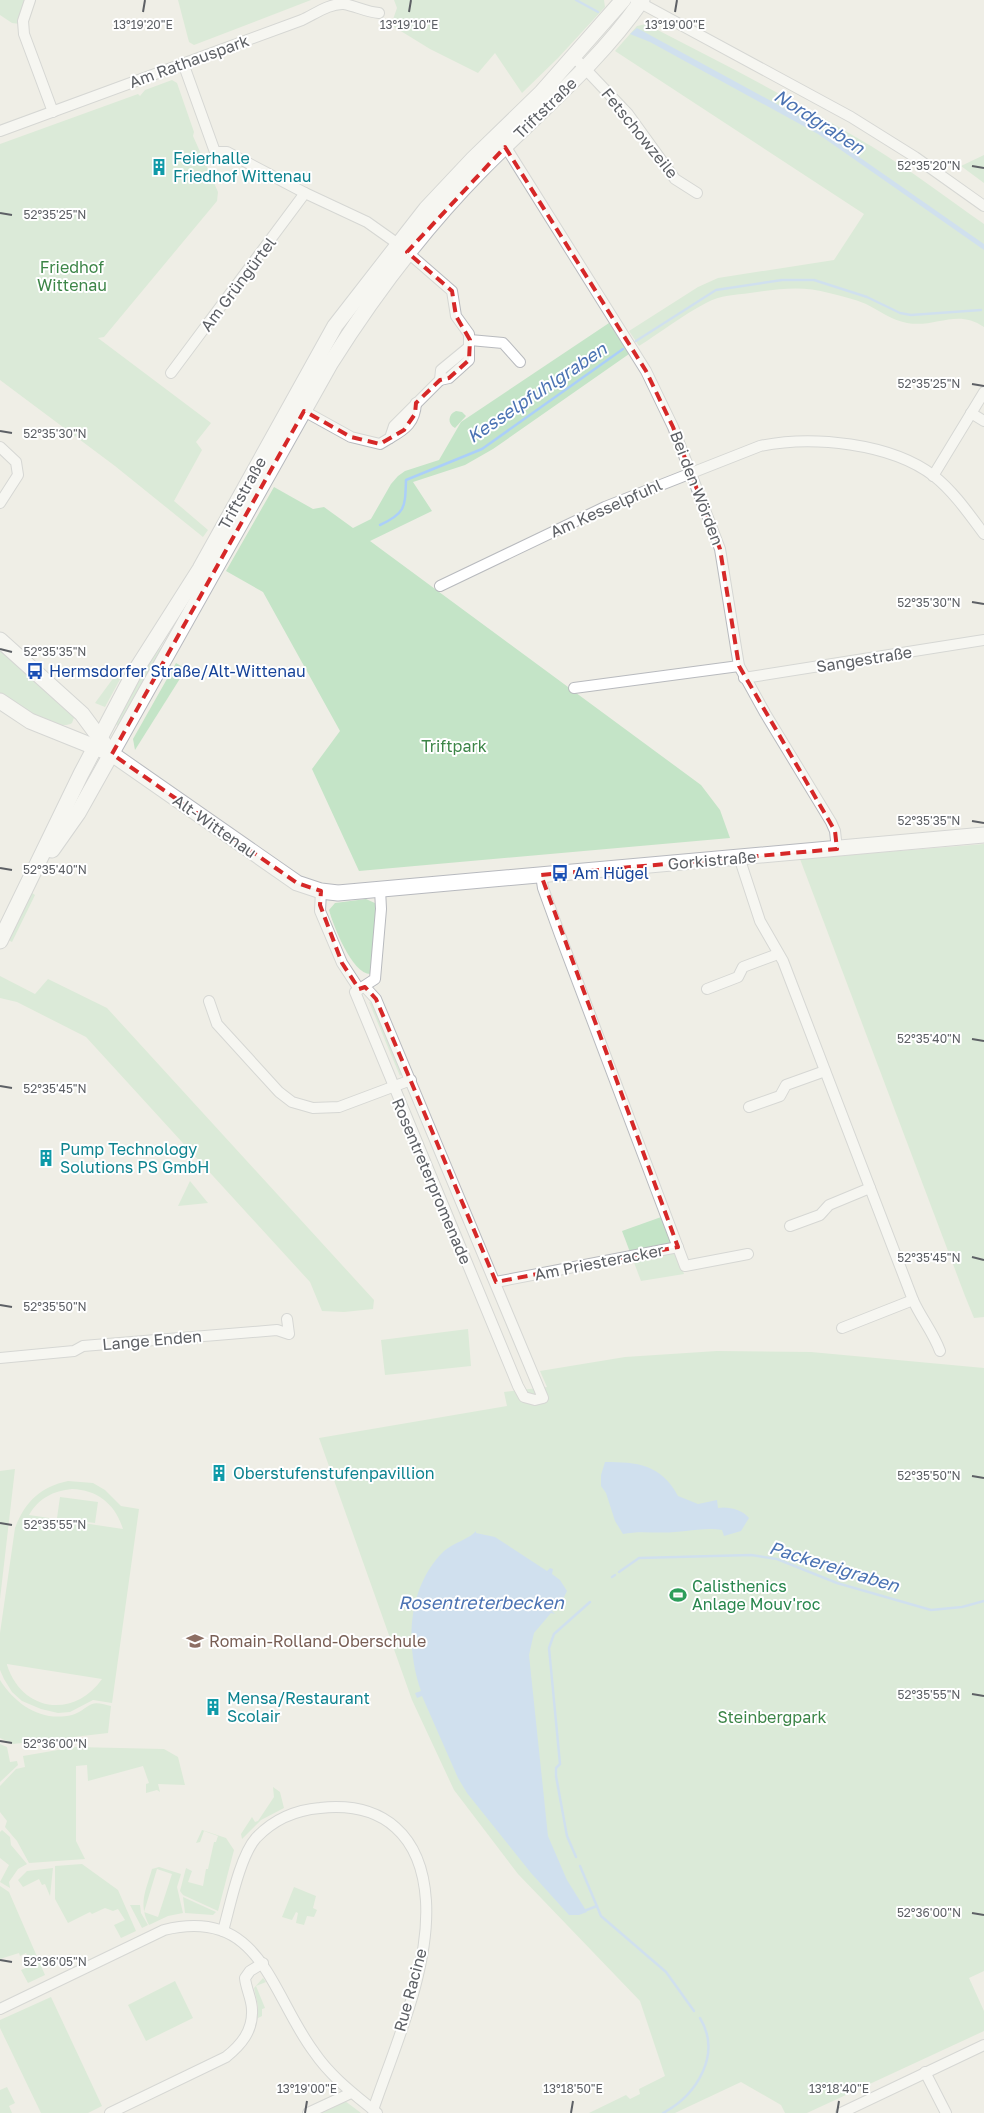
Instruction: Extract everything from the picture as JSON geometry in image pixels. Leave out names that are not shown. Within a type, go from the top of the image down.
[{"type":"main road","name":"Triftstraße","points":[[30,881],[78,813],[173,647],[206,573],[335,326],[402,248],[457,195],[623,0]]},
{"type":"main road","name":"Triftstraße","points":[[502,141],[585,69],[639,1]]},
{"type":"main road","name":"Triftstraße","points":[[30,881],[98,743],[156,637],[206,573],[402,248]]},
{"type":"main road","points":[[156,637],[173,647]]},
{"type":"main road","name":"Alt-Wittenau","points":[[0,640],[82,714],[98,743]]},
{"type":"main road","name":"Alt-Wittenau","points":[[0,701],[30,721],[98,743],[297,883],[321,891]]},
{"type":"main road","points":[[66,734],[74,729],[82,714]]},
{"type":"main road","name":"Gorkistraße","points":[[321,891],[338,893],[984,835]]},
{"type":"main road","points":[[0,941],[30,881]]},
{"type":"street","points":[[30,0],[22,20],[24,34],[53,112]]},
{"type":"street","points":[[639,1],[857,120],[915,157],[984,206]]},
{"type":"street","name":"Am Rathauspark","points":[[0,131],[302,20],[336,4],[345,4],[363,11],[379,13]]},
{"type":"street","name":"Triftstraße","points":[[574,57],[585,69]]},
{"type":"street","points":[[183,63],[215,152],[227,152],[305,193],[368,222],[402,248],[452,292],[456,316],[469,334],[470,343]]},
{"type":"street","name":"Fetschowzeile","points":[[585,69],[628,114],[675,179],[697,193]]},
{"type":"street","name":"Bei den Wörden","points":[[502,141],[646,371],[674,427],[720,549],[739,666],[744,678],[831,822],[835,831],[837,848]]},
{"type":"street","name":"Am Grüngürtel","points":[[171,373],[305,193]]},
{"type":"street","points":[[304,411],[351,437],[380,444],[390,438],[394,426],[440,380],[441,370],[470,343],[503,343],[520,362]]},
{"type":"street","points":[[933,476],[984,392]]},
{"type":"street","points":[[971,413],[984,421]]},
{"type":"street","name":"Am Kesselpfuhl","points":[[440,586],[573,521],[760,446],[815,442],[876,450],[906,461],[933,476],[960,503],[984,534]]},
{"type":"street","points":[[0,446],[16,462],[18,476],[0,502]]},
{"type":"street","name":"Sangestraße","points":[[744,678],[984,640]]},
{"type":"street","points":[[574,688],[739,666]]},
{"type":"street","points":[[740,857],[760,921],[783,961],[912,1300],[934,1334],[940,1351]]},
{"type":"street","points":[[541,875],[543,888],[554,919],[678,1247]]},
{"type":"street","points":[[362,988],[375,978],[381,909],[380,889]]},
{"type":"street","name":"Rosentreterpromenade","points":[[321,891],[320,911],[342,963],[362,988],[376,999],[543,1398],[535,1400],[524,1397],[359,1005],[354,992],[362,988]]},
{"type":"street","points":[[707,988],[738,977],[743,967],[778,954]]},
{"type":"street","name":"Rosentreterpromenade","points":[[208,1002],[217,1024],[279,1092],[292,1102],[313,1108],[339,1108],[410,1080]]},
{"type":"street","points":[[749,1107],[780,1096],[786,1085],[826,1071]]},
{"type":"street","points":[[790,1226],[820,1215],[829,1205],[870,1188]]},
{"type":"street","name":"Am Priesteracker","points":[[496,1282],[678,1247],[685,1266],[748,1254]]},
{"type":"street","name":"Rosentreterpromenade","points":[[472,1275],[490,1268]]},
{"type":"street","points":[[842,1328],[912,1300]]},
{"type":"street","name":"Lange Enden","points":[[0,1358],[74,1351],[83,1346],[212,1335],[277,1330],[289,1334],[287,1319]]},
{"type":"street","name":"Rue Racine","points":[[223,1930],[244,1860],[251,1845],[264,1831],[291,1814],[304,1809],[353,1807],[382,1817],[403,1835],[416,1858],[424,1886],[426,1902],[422,1957],[375,2112]]},
{"type":"street","points":[[0,2009],[164,1930],[180,1926],[200,1926],[223,1930],[247,1946],[263,1963],[312,2051],[336,2079],[375,2112]]},
{"type":"street","points":[[110,2113],[226,2057],[237,2049],[244,2040],[251,2020],[252,2009],[245,1978],[250,1971],[263,1963]]},
{"type":"street","points":[[841,2113],[984,2045]]},
{"type":"street","points":[[926,2072],[946,2113]]},
{"type":"street","points":[[308,2113],[352,2093]]},
{"type":"highlighted area","points":[[505,147],[646,371],[673,427],[720,549],[739,666],[835,831],[837,849],[541,875],[678,1247],[496,1282],[376,999],[365,987],[359,989],[342,963],[320,905],[321,891],[297,883],[112,754],[304,411],[351,437],[380,444],[404,430],[415,414],[416,403],[440,380],[449,378],[469,360],[470,340],[456,316],[452,291],[407,252]]},
{"type":"green space","points":[[0,0],[27,0],[20,24],[12,23],[0,15]]},
{"type":"green space","points":[[178,0],[311,0],[194,45],[189,42]]},
{"type":"green space","points":[[394,0],[604,0],[605,7],[558,58],[522,93],[495,53],[478,73],[430,49],[391,25],[397,8]]},
{"type":"green space","points":[[646,24],[788,98],[871,146],[984,224],[984,327],[965,319],[918,324],[907,323],[896,320],[866,304],[852,299],[809,289],[790,288],[717,298],[689,313],[639,346],[629,331],[698,287],[718,278],[834,260],[864,214],[615,51],[637,26]]},
{"type":"green space","name":"Friedhof Wittenau","points":[[172,80],[177,83],[194,132],[193,136],[218,192],[217,201],[104,337],[98,338],[211,423],[196,442],[202,450],[174,501],[208,530],[203,537],[115,466],[0,380],[0,144],[138,94],[140,96],[145,90]]},
{"type":"green space","points":[[984,155],[984,183],[961,166]]},
{"type":"green space","name":"Triftpark","points":[[609,323],[629,354],[493,449],[465,465],[413,482],[432,511],[370,541],[701,785],[720,810],[730,838],[359,871],[312,769],[340,731],[263,592],[226,571],[274,487],[313,509],[324,507],[353,528],[371,519],[391,484],[398,476],[405,471],[439,460],[461,422]]},
{"type":"green space","points":[[456,411],[462,412],[466,416],[455,428],[452,426],[450,419],[451,414]]},
{"type":"green space","points":[[0,647],[75,715],[72,723],[65,725],[46,721],[0,695]]},
{"type":"green space","points":[[160,648],[164,651],[121,730],[116,724],[139,679]]},
{"type":"green space","points":[[176,663],[186,669],[135,750],[133,739]]},
{"type":"green space","points":[[120,669],[124,672],[105,707],[95,703]]},
{"type":"green space","points":[[984,844],[984,1317],[974,1318],[800,859]]},
{"type":"green space","points":[[32,893],[35,895],[12,942],[8,940]]},
{"type":"green space","points":[[366,899],[377,904],[372,974],[365,973],[351,959],[339,938],[329,910],[335,903]]},
{"type":"green space","points":[[0,976],[35,994],[48,979],[107,1008],[374,1300],[373,1309],[344,1312],[322,1311],[310,1282],[86,1037],[17,1002],[0,998]]},
{"type":"green space","points":[[369,1002],[372,1003],[402,1073],[400,1076]]},
{"type":"green space","points":[[190,1181],[208,1203],[178,1206]]},
{"type":"green space","points":[[664,1216],[684,1274],[641,1281],[622,1231]]},
{"type":"green space","points":[[468,1329],[471,1366],[385,1375],[381,1340]]},
{"type":"green space","name":"Steinbergpark","points":[[717,1351],[811,1352],[984,1368],[984,1971],[969,1978],[984,2011],[984,2031],[807,2113],[785,2113],[781,2105],[741,2082],[675,2113],[589,2113],[626,2095],[630,2099],[640,2094],[639,2089],[665,2076],[640,2001],[518,1874],[454,1790],[412,1700],[319,1438],[507,1406],[504,1392],[547,1387],[540,1371],[625,1357]]},
{"type":"green space","points":[[15,1469],[0,1599],[0,1471]]},
{"type":"green space","points":[[68,1481],[93,1483],[105,1490],[121,1506],[139,1509],[112,1703],[93,1700],[70,1712],[58,1713],[41,1709],[22,1701],[12,1692],[0,1670],[0,1633],[15,1528],[29,1503],[49,1487]],"holes":[[[72,1489],[90,1492],[104,1500],[115,1512],[123,1529],[29,1515],[37,1504],[47,1496]],[[7,1664],[102,1679],[90,1692],[77,1700],[64,1705],[50,1705],[36,1701],[24,1693],[14,1681]]]},
{"type":"green space","points":[[60,1497],[98,1502],[95,1523],[57,1518]]},
{"type":"green space","points":[[0,1680],[6,1689],[22,1704],[40,1714],[61,1717],[78,1713],[94,1703],[111,1706],[108,1733],[13,1744],[0,1738]]},
{"type":"green space","points":[[0,1744],[7,1747],[10,1762],[17,1761],[18,1765],[0,1782]]},
{"type":"green space","points":[[75,1747],[164,1749],[178,1757],[185,1785],[158,1784],[160,1792],[157,1790],[146,1793],[146,1784],[149,1783],[143,1766],[88,1781],[87,1765],[76,1766],[76,1841],[85,1859],[29,1863],[17,1841],[5,1827],[7,1821],[0,1812],[0,1786],[16,1769],[25,1767],[23,1756]]},
{"type":"green space","points":[[273,1787],[280,1792],[284,1808],[261,1820],[242,1839],[241,1834],[252,1817],[255,1822],[258,1821],[274,1797]]},
{"type":"green space","points":[[2,1830],[10,1837],[11,1845],[27,1864],[18,1869],[9,1882],[10,1888],[0,1882],[9,1865],[0,1858],[0,1832]]},
{"type":"green space","points":[[202,1830],[226,1838],[234,1850],[218,1911],[183,1895],[180,1891],[186,1868],[192,1871],[188,1882],[203,1886],[214,1842],[216,1842],[218,1836],[204,1831],[200,1842],[196,1843]]},
{"type":"green space","points":[[82,1864],[118,1890],[136,1931],[121,1938],[114,1925],[125,1920],[118,1909],[113,1911],[105,1908],[92,1914],[90,1912],[68,1923],[55,1899],[55,1866]]},
{"type":"green space","points":[[159,1867],[181,1874],[177,1887],[183,1913],[168,1916],[149,1925],[145,1912],[158,1917],[172,1874],[157,1869],[144,1911],[144,1897],[152,1869]]},
{"type":"green space","points":[[53,1868],[50,1896],[45,1884],[42,1885],[39,1879],[23,1887],[18,1880],[27,1871]]},
{"type":"green space","points":[[0,1886],[9,1892],[45,1975],[28,1983],[21,1970],[32,1965],[26,1953],[20,1956],[19,1953],[0,1959]]},
{"type":"green space","points":[[294,1887],[316,1896],[313,1908],[317,1910],[314,1917],[307,1916],[304,1925],[296,1923],[298,1913],[296,1912],[292,1920],[282,1917]]},
{"type":"green space","points":[[183,1897],[216,1912],[213,1915],[185,1913]]},
{"type":"green space","points":[[130,1905],[140,1905],[141,1913],[148,1925],[142,1928]]},
{"type":"green space","points":[[263,1978],[266,1982],[256,1986],[265,2008],[262,2009],[262,2016],[258,2018],[258,2006],[254,1988]]},
{"type":"green space","points":[[175,1981],[193,2018],[146,2041],[128,2005]]},
{"type":"green space","points":[[51,1997],[102,2106],[88,2113],[41,2113],[0,2028],[0,2020]]},
{"type":"green space","points":[[7,2087],[15,2103],[9,2106],[12,2113],[0,2113],[0,2090]]},
{"type":"green space","points":[[345,2101],[361,2113],[320,2113]]},
{"type":"water","points":[[637,28],[806,120],[984,244],[984,250],[818,134],[650,42],[630,34]]},
{"type":"water","points":[[605,1462],[638,1464],[647,1467],[664,1477],[678,1496],[698,1504],[717,1500],[718,1508],[735,1509],[749,1518],[741,1531],[724,1536],[722,1530],[710,1529],[623,1534],[615,1521],[606,1493],[601,1486],[601,1475]]},
{"type":"water","name":"Rosentreterbecken","points":[[476,1531],[476,1533],[495,1537],[547,1571],[550,1568],[553,1569],[552,1574],[560,1580],[567,1591],[562,1601],[552,1611],[555,1614],[551,1613],[534,1633],[529,1655],[548,1836],[567,1880],[587,1912],[579,1915],[569,1915],[531,1873],[467,1793],[458,1778],[422,1696],[417,1698],[415,1693],[421,1691],[416,1673],[411,1636],[416,1599],[432,1565],[444,1551]]},
{"type":"waterway","name":"Nordgraben","points":[[576,0],[598,12]]},
{"type":"waterway","name":"Kesselpfuhlgraben","points":[[636,341],[716,290],[782,280],[814,280],[867,297],[900,313],[911,315],[981,310]]},
{"type":"waterway","name":"Kesselpfuhlgraben","points":[[380,525],[395,517],[402,508],[406,480],[482,449],[623,349]]},
{"type":"waterway","name":"Packereigraben","points":[[619,1572],[639,1558],[751,1555],[777,1559],[837,1583],[931,1610],[962,1607],[984,1601]]},
{"type":"waterway","name":"Packereigraben","points":[[576,1857],[567,1836],[556,1776],[556,1768],[560,1764],[549,1648],[554,1634],[590,1602]]},
{"type":"waterway","name":"Packereigraben","points":[[580,1866],[601,1916],[666,1972],[694,2011]]},
{"type":"waterway","points":[[584,1911],[597,1906]]},
{"type":"waterway","name":"Packereigraben","points":[[663,2113],[686,2096],[702,2072],[707,2059],[708,2046],[706,2032],[700,2018]]},
{"type":"place","name":"Feierhalle Friedhof Wittenau","points":[[159,167]]},
{"type":"place","name":"Hermsdorfer Straße/Alt-Wittenau","points":[[35,671]]},
{"type":"place","name":"Am Hügel","points":[[560,873]]},
{"type":"place","name":"Pump Technology Solutions PS GmbH","points":[[46,1158]]},
{"type":"place","name":"Oberstufenstufenpavillion","points":[[219,1473]]},
{"type":"place","name":"Calisthenics Anlage Mouv'roc","points":[[678,1595]]},
{"type":"place","name":"Romain-Rolland-Oberschule","points":[[195,1641]]},
{"type":"place","name":"Mensa/Restaurant Scolair","points":[[213,1707]]}]
